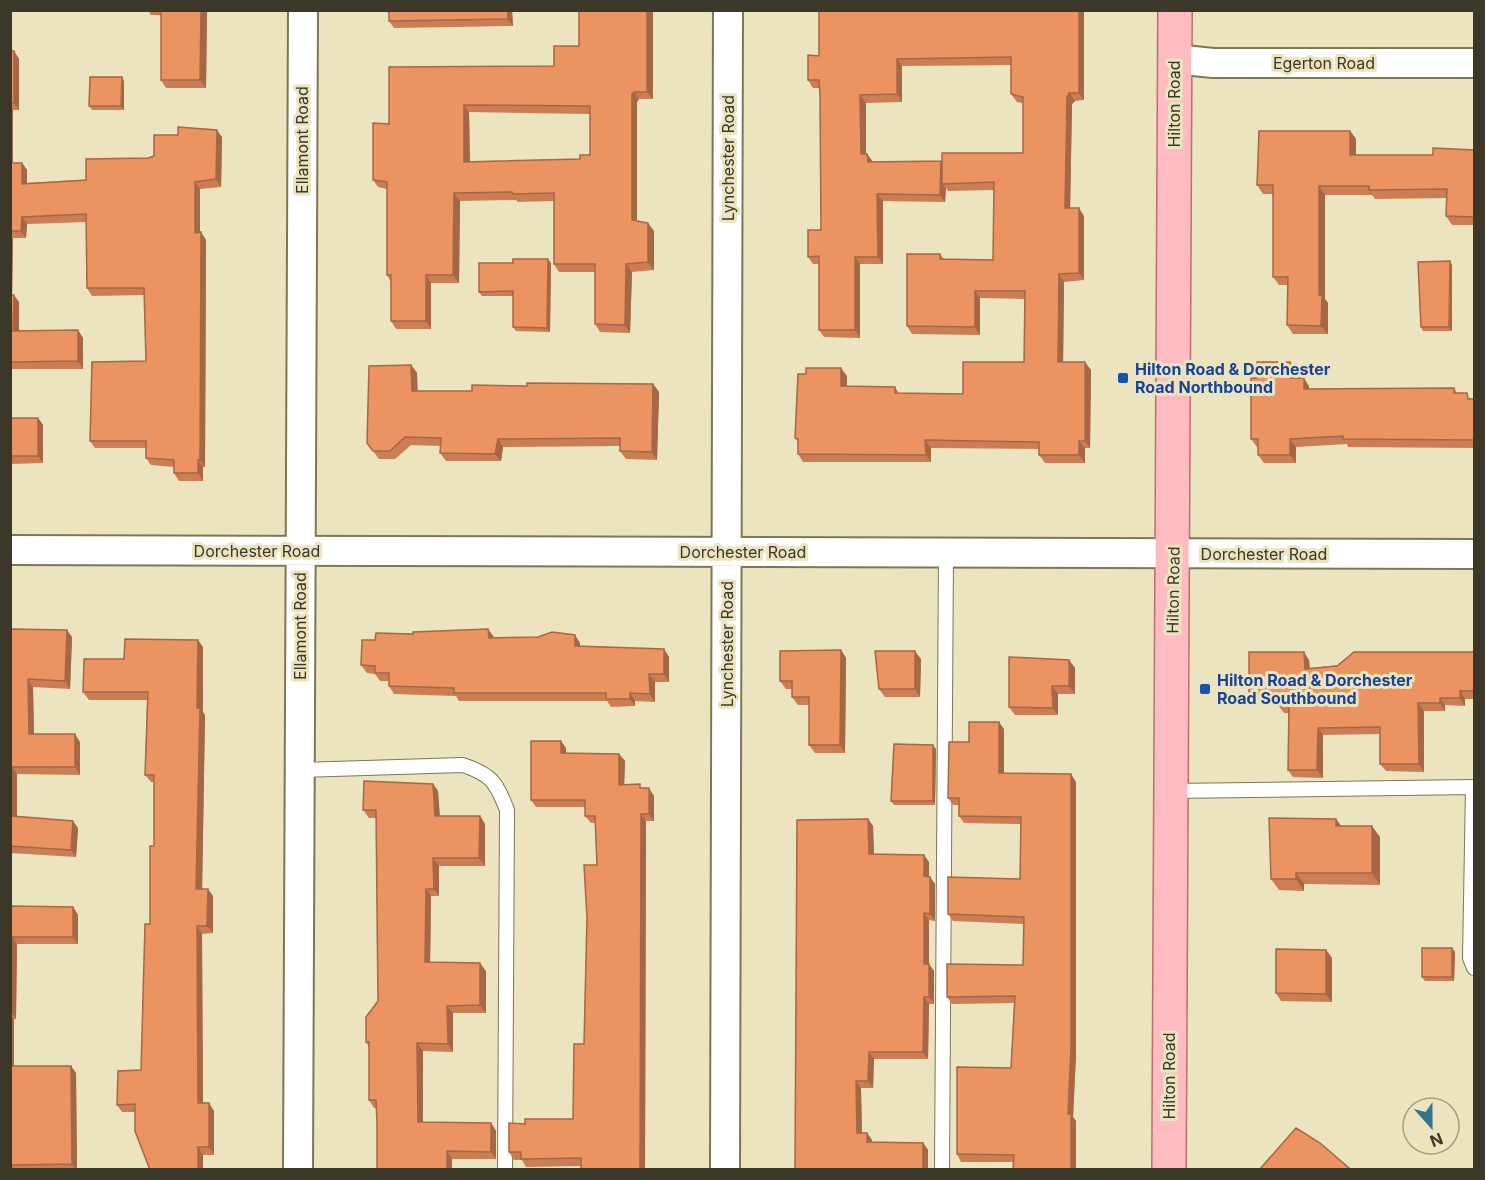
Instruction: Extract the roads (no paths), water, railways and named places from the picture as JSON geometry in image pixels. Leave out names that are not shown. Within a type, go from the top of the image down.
[{"type":"main road","name":"Hilton Road","points":[[1169,1170],[1170,791],[1174,554],[1175,10]]},
{"type":"street","name":"Ellamont Road","points":[[298,1170],[303,10]]},
{"type":"street","name":"Lynchester Road","points":[[725,1170],[728,10]]},
{"type":"street","name":"Egerton Road","points":[[1174,59],[1225,63],[1474,63]]},
{"type":"street","name":"Dorchester Road","points":[[10,550],[1474,554]]},
{"type":"lane","points":[[942,1170],[946,553]]},
{"type":"lane","points":[[300,770],[463,765],[486,773],[499,788],[507,810],[505,1170]]},
{"type":"lane","points":[[1170,791],[1474,787],[1470,958],[1474,968]]},
{"type":"place","name":"Hilton Road & Dorchester Road Northbound","points":[[1123,378]]},
{"type":"place","name":"Hilton Road & Dorchester Road Southbound","points":[[1205,689]]}]
